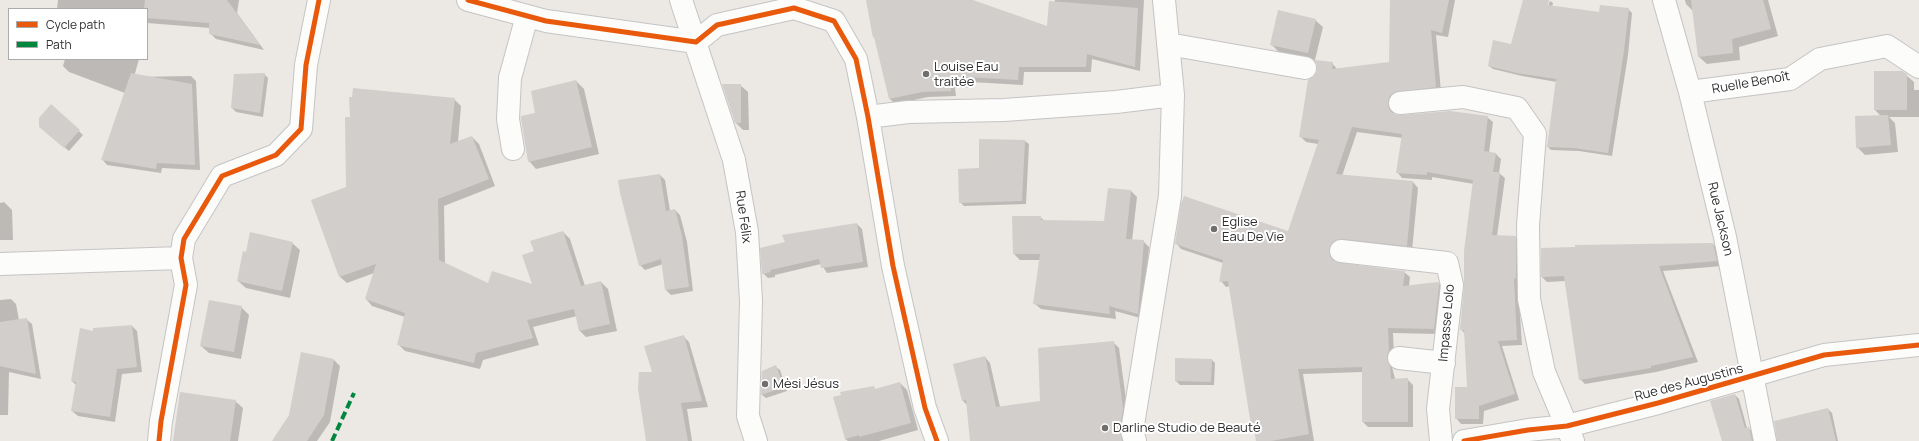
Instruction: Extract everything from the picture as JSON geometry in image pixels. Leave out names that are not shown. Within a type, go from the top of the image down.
[{"type":"street","points":[[159,441],[161,421],[186,285],[181,258],[184,239],[222,176],[276,155],[301,129],[306,65],[320,0]]},
{"type":"street","points":[[468,0],[546,22],[696,42],[717,24],[794,8],[834,21],[856,59],[868,117],[892,266],[925,408],[937,441]]},
{"type":"street","name":"Rue Félix","points":[[681,0],[734,160],[747,232],[751,301],[748,416],[756,441]]},
{"type":"street","points":[[1135,441],[1132,431],[1170,196],[1173,95],[1164,0]]},
{"type":"street","name":"Rue Jackson","points":[[1664,0],[1669,13],[1690,92],[1725,237],[1765,441]]},
{"type":"street","points":[[513,149],[508,120],[510,78],[527,16]]},
{"type":"street","points":[[1168,44],[1305,68]]},
{"type":"street","name":"Ruelle Benoît","points":[[1690,92],[1790,79],[1820,59],[1886,46],[1919,67]]},
{"type":"street","points":[[868,117],[908,112],[1004,110],[1101,103],[1173,95]]},
{"type":"street","points":[[1400,103],[1462,97],[1517,108],[1535,134],[1528,225],[1529,299],[1544,372],[1570,434]]},
{"type":"street","name":"Impasse Lolo","points":[[1341,251],[1447,263],[1452,285],[1438,409],[1441,441]]},
{"type":"street","points":[[0,264],[181,258]]},
{"type":"street","name":"Rue des Augustins","points":[[1464,441],[1528,430],[1570,434],[1824,355],[1919,345]]},
{"type":"street","points":[[1399,358],[1444,363]]},
{"type":"building","points":[[145,0],[227,0],[260,45],[209,34],[209,23],[148,18],[148,8],[144,8]]},
{"type":"building","points":[[866,0],[973,0],[1047,26],[1049,1],[1138,8],[1135,67],[1087,54],[1086,67],[1019,67],[1018,80],[967,77],[967,82],[951,83],[951,91],[922,92],[889,99],[874,37],[873,38]]},
{"type":"building","points":[[1390,0],[1449,0],[1442,33],[1431,30],[1436,87],[1393,93],[1389,97],[1388,104],[1390,111],[1394,114],[1401,115],[1450,111],[1488,116],[1484,151],[1496,153],[1493,172],[1500,172],[1492,235],[1516,236],[1516,278],[1514,279],[1517,340],[1498,341],[1515,394],[1479,406],[1479,419],[1455,419],[1455,387],[1467,387],[1464,330],[1460,330],[1464,286],[1464,251],[1473,180],[1427,172],[1427,175],[1396,173],[1402,134],[1352,127],[1336,174],[1413,181],[1407,246],[1342,239],[1336,240],[1331,244],[1329,250],[1330,256],[1334,261],[1340,263],[1405,271],[1403,286],[1438,282],[1439,286],[1434,329],[1388,328],[1389,350],[1387,357],[1390,366],[1391,379],[1408,378],[1408,422],[1362,422],[1362,367],[1298,369],[1309,434],[1271,441],[1256,441],[1253,424],[1251,425],[1228,281],[1219,282],[1223,260],[1175,244],[1181,204],[1184,196],[1288,231],[1319,140],[1299,137],[1308,80],[1314,76],[1317,71],[1317,64],[1314,60],[1333,62],[1332,69],[1389,62]]},
{"type":"building","points":[[1523,0],[1549,0],[1548,5],[1599,12],[1600,5],[1629,8],[1624,51],[1608,153],[1574,148],[1547,147],[1556,79],[1517,73],[1488,66],[1493,40],[1511,44]]},
{"type":"building","points":[[1691,0],[1763,0],[1771,29],[1732,39],[1733,53],[1698,57]]},
{"type":"building","points":[[1278,10],[1316,19],[1308,53],[1270,45]]},
{"type":"building","points":[[1874,71],[1902,71],[1907,74],[1907,110],[1874,110]]},
{"type":"building","points":[[131,73],[192,84],[195,165],[157,163],[156,169],[101,160]]},
{"type":"building","points":[[265,73],[260,113],[231,108],[234,74]]},
{"type":"building","points":[[576,80],[592,147],[528,162],[521,116],[535,113],[531,91]]},
{"type":"building","points":[[722,84],[741,84],[741,123],[735,123]]},
{"type":"building","points":[[353,88],[455,98],[450,144],[472,136],[489,179],[438,199],[439,260],[488,283],[492,271],[532,284],[522,255],[534,251],[530,241],[563,231],[581,286],[601,281],[610,324],[579,331],[574,309],[527,320],[533,338],[476,353],[474,363],[397,345],[405,313],[365,299],[376,264],[339,277],[311,200],[346,187],[345,117],[350,117],[349,97],[352,97]]},
{"type":"building","points":[[51,104],[80,130],[64,148],[39,127],[39,118]]},
{"type":"building","points":[[1888,115],[1891,145],[1856,148],[1855,116]]},
{"type":"building","points":[[979,139],[1025,140],[1022,201],[959,203],[958,169],[979,168]]},
{"type":"building","points":[[660,174],[666,211],[675,209],[682,236],[689,287],[665,290],[661,259],[639,266],[620,193],[618,180]]},
{"type":"building","points":[[1108,188],[1131,190],[1126,239],[1144,240],[1138,314],[1109,306],[1110,314],[1033,304],[1040,254],[1013,254],[1012,216],[1041,216],[1041,220],[1104,221]]},
{"type":"building","points":[[857,223],[863,262],[821,268],[819,259],[770,270],[771,272],[762,274],[760,248],[785,242],[782,235]]},
{"type":"building","points":[[250,232],[293,242],[282,291],[237,281],[243,251],[246,252]]},
{"type":"building","points":[[1713,243],[1717,261],[1659,266],[1693,357],[1651,366],[1651,368],[1579,380],[1564,276],[1541,277],[1541,248],[1575,247],[1575,245]]},
{"type":"building","points":[[209,300],[242,306],[234,352],[200,346]]},
{"type":"building","points":[[27,318],[36,374],[0,366],[0,322]]},
{"type":"building","points":[[132,325],[137,367],[117,369],[110,417],[71,411],[76,382],[71,381],[80,328],[93,331],[93,328]]},
{"type":"building","points":[[684,335],[702,401],[681,403],[688,441],[646,441],[638,389],[639,372],[652,372],[644,346]]},
{"type":"building","points":[[1114,341],[1123,408],[1120,429],[1122,441],[970,441],[966,400],[962,401],[953,364],[985,356],[996,407],[1040,401],[1038,348]]},
{"type":"building","points":[[301,352],[334,359],[324,415],[307,441],[272,441],[289,415]]},
{"type":"building","points":[[1175,358],[1212,359],[1211,382],[1175,381]]},
{"type":"building","points":[[776,365],[784,387],[761,395],[762,371]]},
{"type":"building","points":[[900,382],[911,423],[859,437],[859,435],[845,439],[833,397],[841,395],[840,392],[874,386],[875,389]]},
{"type":"building","points":[[180,392],[236,400],[230,441],[173,441]]},
{"type":"building","points":[[1735,394],[1745,428],[1749,427],[1752,441],[1722,441],[1710,401]]},
{"type":"building","points":[[1828,408],[1836,441],[1777,441],[1774,421]]},
{"type":"marked path","points":[[332,441],[354,393]]},
{"type":"cycle path","points":[[159,441],[161,421],[186,285],[181,258],[184,239],[222,176],[276,155],[301,129],[306,65],[319,0]]},
{"type":"cycle path","points":[[468,0],[546,21],[696,42],[717,25],[794,8],[834,21],[856,59],[868,117],[893,266],[925,408],[937,441]]},
{"type":"cycle path","points":[[1464,441],[1528,430],[1567,426],[1658,403],[1824,355],[1919,345]]},
{"type":"place","name":"Louise Eau traitée","points":[[926,74]]},
{"type":"place","name":"Eglise Eau De Vie","points":[[1214,229]]},
{"type":"place","name":"Mèsi Jésus","points":[[765,384]]},
{"type":"place","name":"Darline Studio de Beauté","points":[[1105,428]]}]
